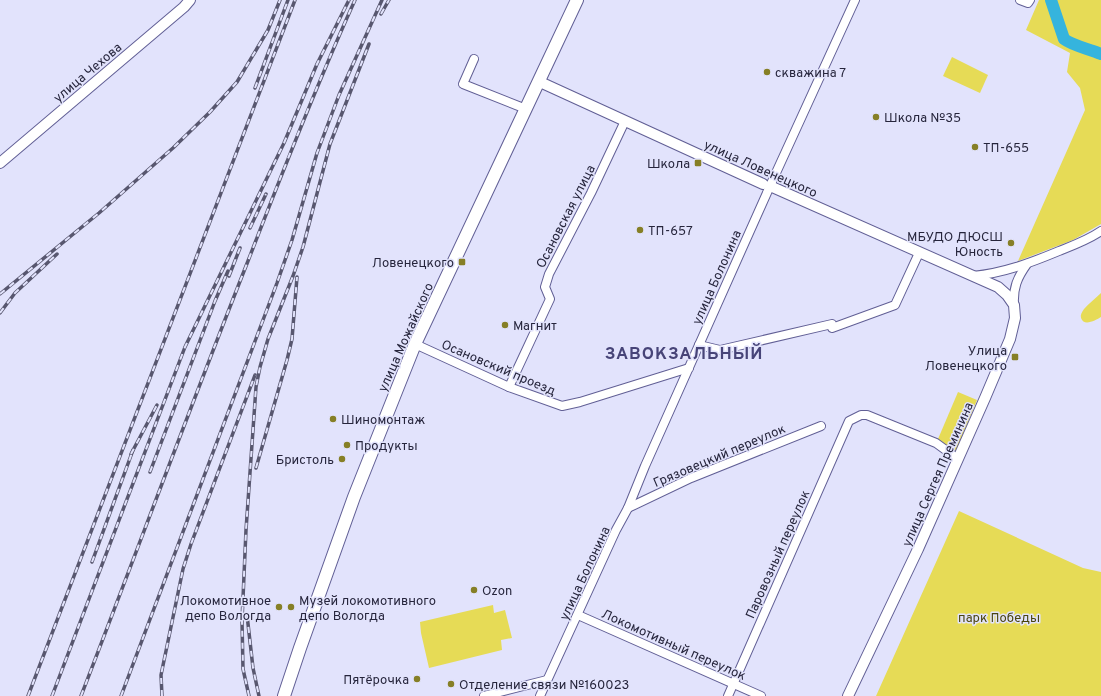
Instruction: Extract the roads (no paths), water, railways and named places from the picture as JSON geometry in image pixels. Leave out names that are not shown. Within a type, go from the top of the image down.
[{"type":"main road","name":"улица Можайского","points":[[284,696],[354,497],[415,344],[540,82],[577,0]]},
{"type":"street","name":"улица Чехова","points":[[0,163],[184,7],[190,0]]},
{"type":"street","name":"улица Болонина","points":[[540,696],[616,530],[628,508],[699,345],[766,185],[855,0]]},
{"type":"street","points":[[1020,0],[1028,3],[1030,0]]},
{"type":"street","points":[[474,59],[463,84],[526,109]]},
{"type":"street","name":"улица Ловенецкого","points":[[540,82],[766,185],[973,276]]},
{"type":"street","name":"Осановская улица","points":[[509,387],[550,299],[545,287],[549,274],[591,193],[624,121]]},
{"type":"street","points":[[973,276],[1008,271],[1028,264],[1082,242],[1101,231]]},
{"type":"street","points":[[699,345],[720,350],[832,326],[895,305],[919,253]]},
{"type":"street","points":[[1014,305],[1013,294],[1015,283],[1028,264]]},
{"type":"street","points":[[973,276],[998,287],[1007,295],[1014,305]]},
{"type":"street","name":"улица Сергея Преминина","points":[[848,696],[891,608],[1010,339],[1014,318],[1014,305]]},
{"type":"street","name":"Осановский проезд","points":[[415,344],[509,387],[562,406],[580,402],[689,368]]},
{"type":"street","name":"Паровозный переулок","points":[[728,696],[849,421],[857,416],[867,416],[936,443],[958,459]]},
{"type":"street","name":"Грязовецкий переулок","points":[[628,508],[690,478],[820,426]]},
{"type":"street","name":"Локомотивный переулок","points":[[578,615],[761,696]]},
{"type":"street","points":[[484,696],[547,680]]},
{"type":"waterway","points":[[1051,0],[1064,39],[1072,44],[1101,54]]},
{"type":"railway","points":[[0,294],[99,213],[173,148],[210,112],[237,82],[268,30],[280,0]]},
{"type":"railway","points":[[255,88],[288,0]]},
{"type":"railway","points":[[28,696],[295,0]]},
{"type":"railway","points":[[52,696],[185,347],[284,143],[317,64],[349,0]]},
{"type":"railway","points":[[81,696],[274,195],[313,97],[355,0]]},
{"type":"railway","points":[[121,696],[277,283],[292,240],[317,153],[339,95],[382,0]]},
{"type":"railway","points":[[381,14],[389,0]]},
{"type":"railway","points":[[249,696],[243,669],[242,621],[246,530],[256,387],[268,339],[303,247],[330,144],[369,44]]},
{"type":"railway","points":[[250,228],[266,194]]},
{"type":"railway","points":[[229,276],[240,248]]},
{"type":"railway","points":[[0,313],[15,293],[57,254]]},
{"type":"railway","points":[[150,472],[215,301],[228,271]]},
{"type":"railway","points":[[256,468],[292,339],[297,277]]},
{"type":"railway","points":[[162,696],[161,675],[183,569],[255,375]]},
{"type":"railway","points":[[131,454],[157,405]]},
{"type":"railway","points":[[92,562],[133,450]]},
{"type":"railway","points":[[247,615],[253,668],[259,696]]},
{"type":"place","name":"скважина 7","points":[[767,72]]},
{"type":"place","name":"Школа №35","points":[[876,117]]},
{"type":"place","name":"ТП-655","points":[[975,147]]},
{"type":"place","name":"Школа","points":[[698,163]]},
{"type":"place","name":"ТП-657","points":[[640,230]]},
{"type":"place","name":"МБУДО ДЮСШ Юность","points":[[1011,243]]},
{"type":"place","name":"Ловенецкого","points":[[462,262]]},
{"type":"place","name":"Магнит","points":[[505,325]]},
{"type":"place","name":"Улица Ловенецкого","points":[[1015,357]]},
{"type":"place","name":"Шиномонтаж","points":[[333,419]]},
{"type":"place","name":"Продукты","points":[[347,445]]},
{"type":"place","name":"Бристоль","points":[[342,459]]},
{"type":"place","name":"Ozon","points":[[474,590]]},
{"type":"place","name":"Локомотивное депо Вологда","points":[[279,607]]},
{"type":"place","name":"Музей локомотивного депо Вологда","points":[[291,607]]},
{"type":"place","name":"Пятёрочка","points":[[417,679]]},
{"type":"place","name":"Отделение связи №160023","points":[[451,684]]},
{"type":"district","name":"ЗАВОКЗАЛЬНЫЙ","points":[[684,353]]},
{"type":"park label","name":"парк Победы","points":[[999,617]]}]
